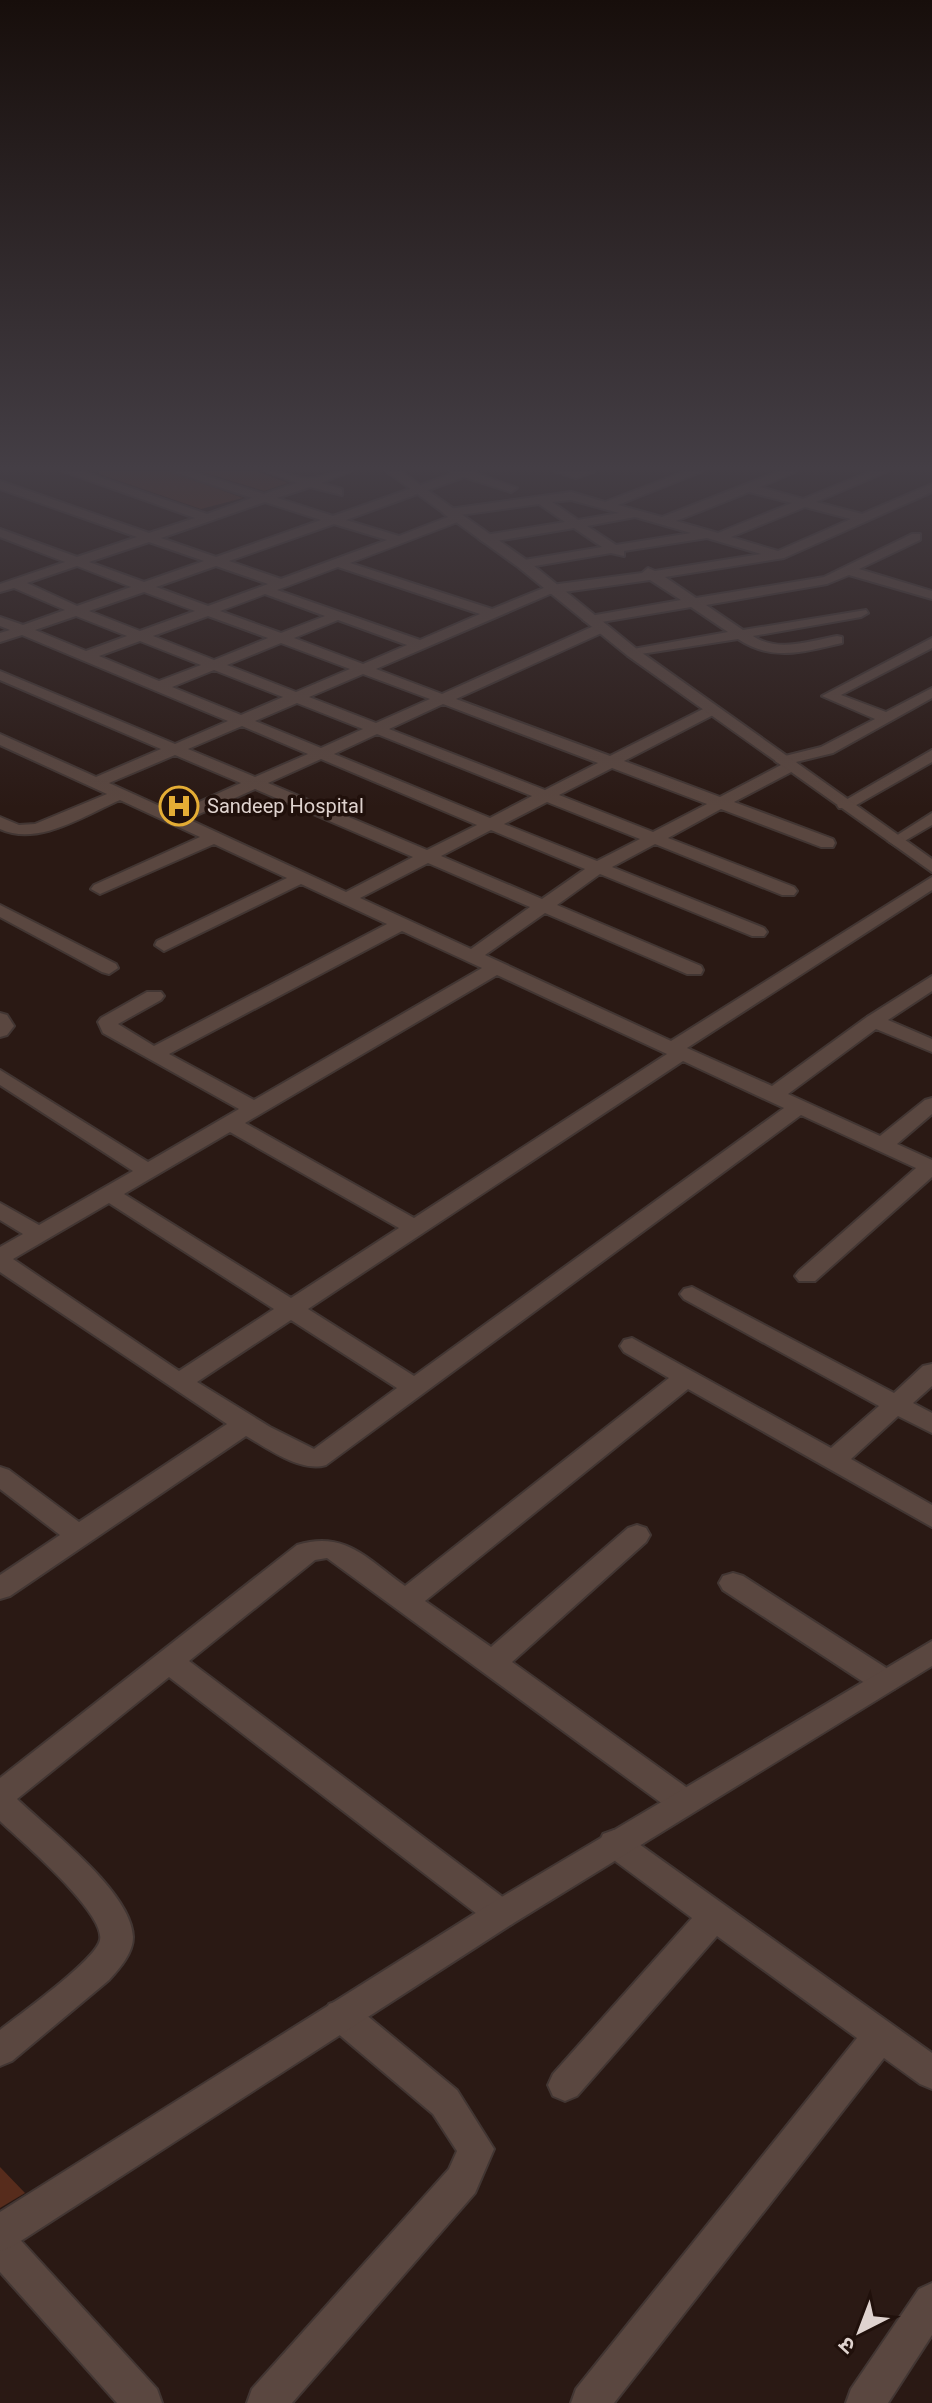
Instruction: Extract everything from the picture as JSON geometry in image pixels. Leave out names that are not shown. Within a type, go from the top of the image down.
[{"type":"street","points":[[0,588],[15,583]]},
{"type":"street","points":[[15,583],[77,611],[788,891]]},
{"type":"street","points":[[130,583],[827,843]]},
{"type":"street","points":[[0,638],[156,583]]},
{"type":"street","points":[[399,583],[492,614]]},
{"type":"street","points":[[544,583],[633,653],[932,867]]},
{"type":"street","points":[[95,783],[552,590],[598,583]]},
{"type":"street","points":[[665,583],[761,648],[773,651],[837,640]]},
{"type":"street","points":[[173,820],[440,700],[595,624],[809,583]]},
{"type":"street","points":[[892,583],[932,595]]},
{"type":"street","points":[[86,656],[281,584]]},
{"type":"street","points":[[265,590],[418,644]]},
{"type":"street","points":[[633,653],[861,613]]},
{"type":"street","points":[[158,687],[337,616]]},
{"type":"street","points":[[0,621],[758,932]]},
{"type":"street","points":[[887,718],[829,696],[932,642]]},
{"type":"street","points":[[0,675],[694,970]]},
{"type":"street","points":[[471,957],[599,867],[787,764],[827,750],[932,692]]},
{"type":"street","points":[[345,899],[712,710]]},
{"type":"street","points":[[0,739],[931,1168],[807,1276]]},
{"type":"street","points":[[845,805],[932,755]]},
{"type":"street","points":[[0,822],[16,830],[38,829],[119,795]]},
{"type":"street","points":[[896,841],[932,818]]},
{"type":"street","points":[[100,889],[213,838]]},
{"type":"street","points":[[164,945],[300,878]]},
{"type":"street","points":[[181,1381],[932,882]]},
{"type":"street","points":[[0,910],[109,968]]},
{"type":"street","points":[[154,1054],[401,924]]},
{"type":"street","points":[[496,968],[0,1259],[245,1424],[303,1457],[317,1459],[417,1389],[799,1107]]},
{"type":"street","points":[[773,1095],[932,982]]},
{"type":"street","points":[[154,996],[108,1022],[110,1029],[254,1109]]},
{"type":"street","points":[[0,1019],[4,1026],[0,1031]]},
{"type":"street","points":[[874,1021],[932,1046]]},
{"type":"street","points":[[0,1076],[148,1171]]},
{"type":"street","points":[[882,1145],[932,1104]]},
{"type":"street","points":[[229,1123],[415,1228]]},
{"type":"street","points":[[108,1193],[417,1389]]},
{"type":"street","points":[[0,1210],[39,1234]]},
{"type":"street","points":[[692,1294],[932,1424]]},
{"type":"street","points":[[632,1346],[932,1517]]},
{"type":"street","points":[[833,1461],[932,1372]]},
{"type":"street","points":[[406,1601],[686,1377]]},
{"type":"street","points":[[0,1589],[245,1424]]},
{"type":"street","points":[[0,1476],[79,1536]]},
{"type":"street","points":[[493,1662],[637,1535]]},
{"type":"street","points":[[0,1795],[307,1552],[325,1548],[336,1551],[493,1662],[682,1801]]},
{"type":"street","points":[[733,1583],[884,1681]]},
{"type":"street","points":[[0,2233],[614,1843],[932,1652]]},
{"type":"street","points":[[169,1662],[501,1914]]},
{"type":"street","points":[[0,1801],[95,1894],[106,1907],[117,1930],[116,1945],[100,1966],[0,2050]]},
{"type":"street","points":[[614,1843],[932,2073]]},
{"type":"street","points":[[565,2085],[714,1916]]},
{"type":"street","points":[[266,2403],[462,2181],[476,2149],[445,2102],[341,2015]]},
{"type":"street","points":[[590,2403],[880,2036]]},
{"type":"street","points":[[0,2245],[143,2403]]},
{"type":"street","points":[[865,2403],[932,2302]]},
{"type":"building","points":[[0,2167],[25,2193],[0,2208]]},
{"type":"place","name":"Sandeep Hospital","points":[[179,806]]}]
